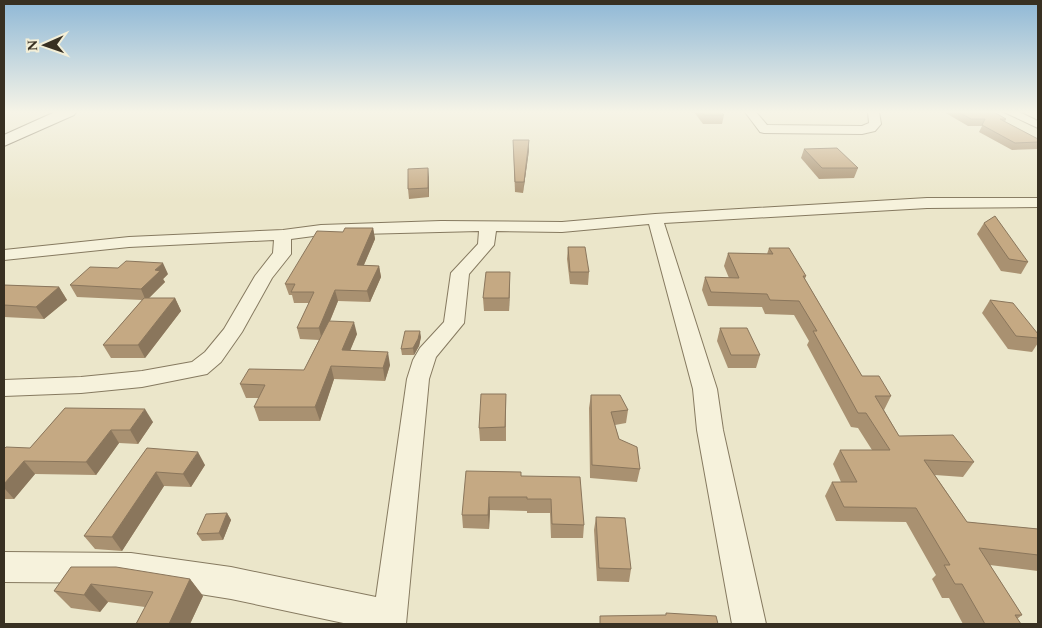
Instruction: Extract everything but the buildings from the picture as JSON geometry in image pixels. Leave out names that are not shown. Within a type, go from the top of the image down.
[{"type":"street","points":[[4,256],[129,242],[282,235],[321,230],[572,226],[655,219],[927,203],[1038,203]]},
{"type":"street","points":[[655,219],[705,389],[710,430],[749,624]]},
{"type":"street","points":[[4,567],[131,568],[231,583],[390,621],[418,380],[424,360],[430,350],[450,330],[454,323],[460,273],[486,245],[488,226]]},
{"type":"street","points":[[4,388],[81,385],[142,379],[199,369],[213,357],[232,332],[264,276],[282,254],[282,235]]}]
